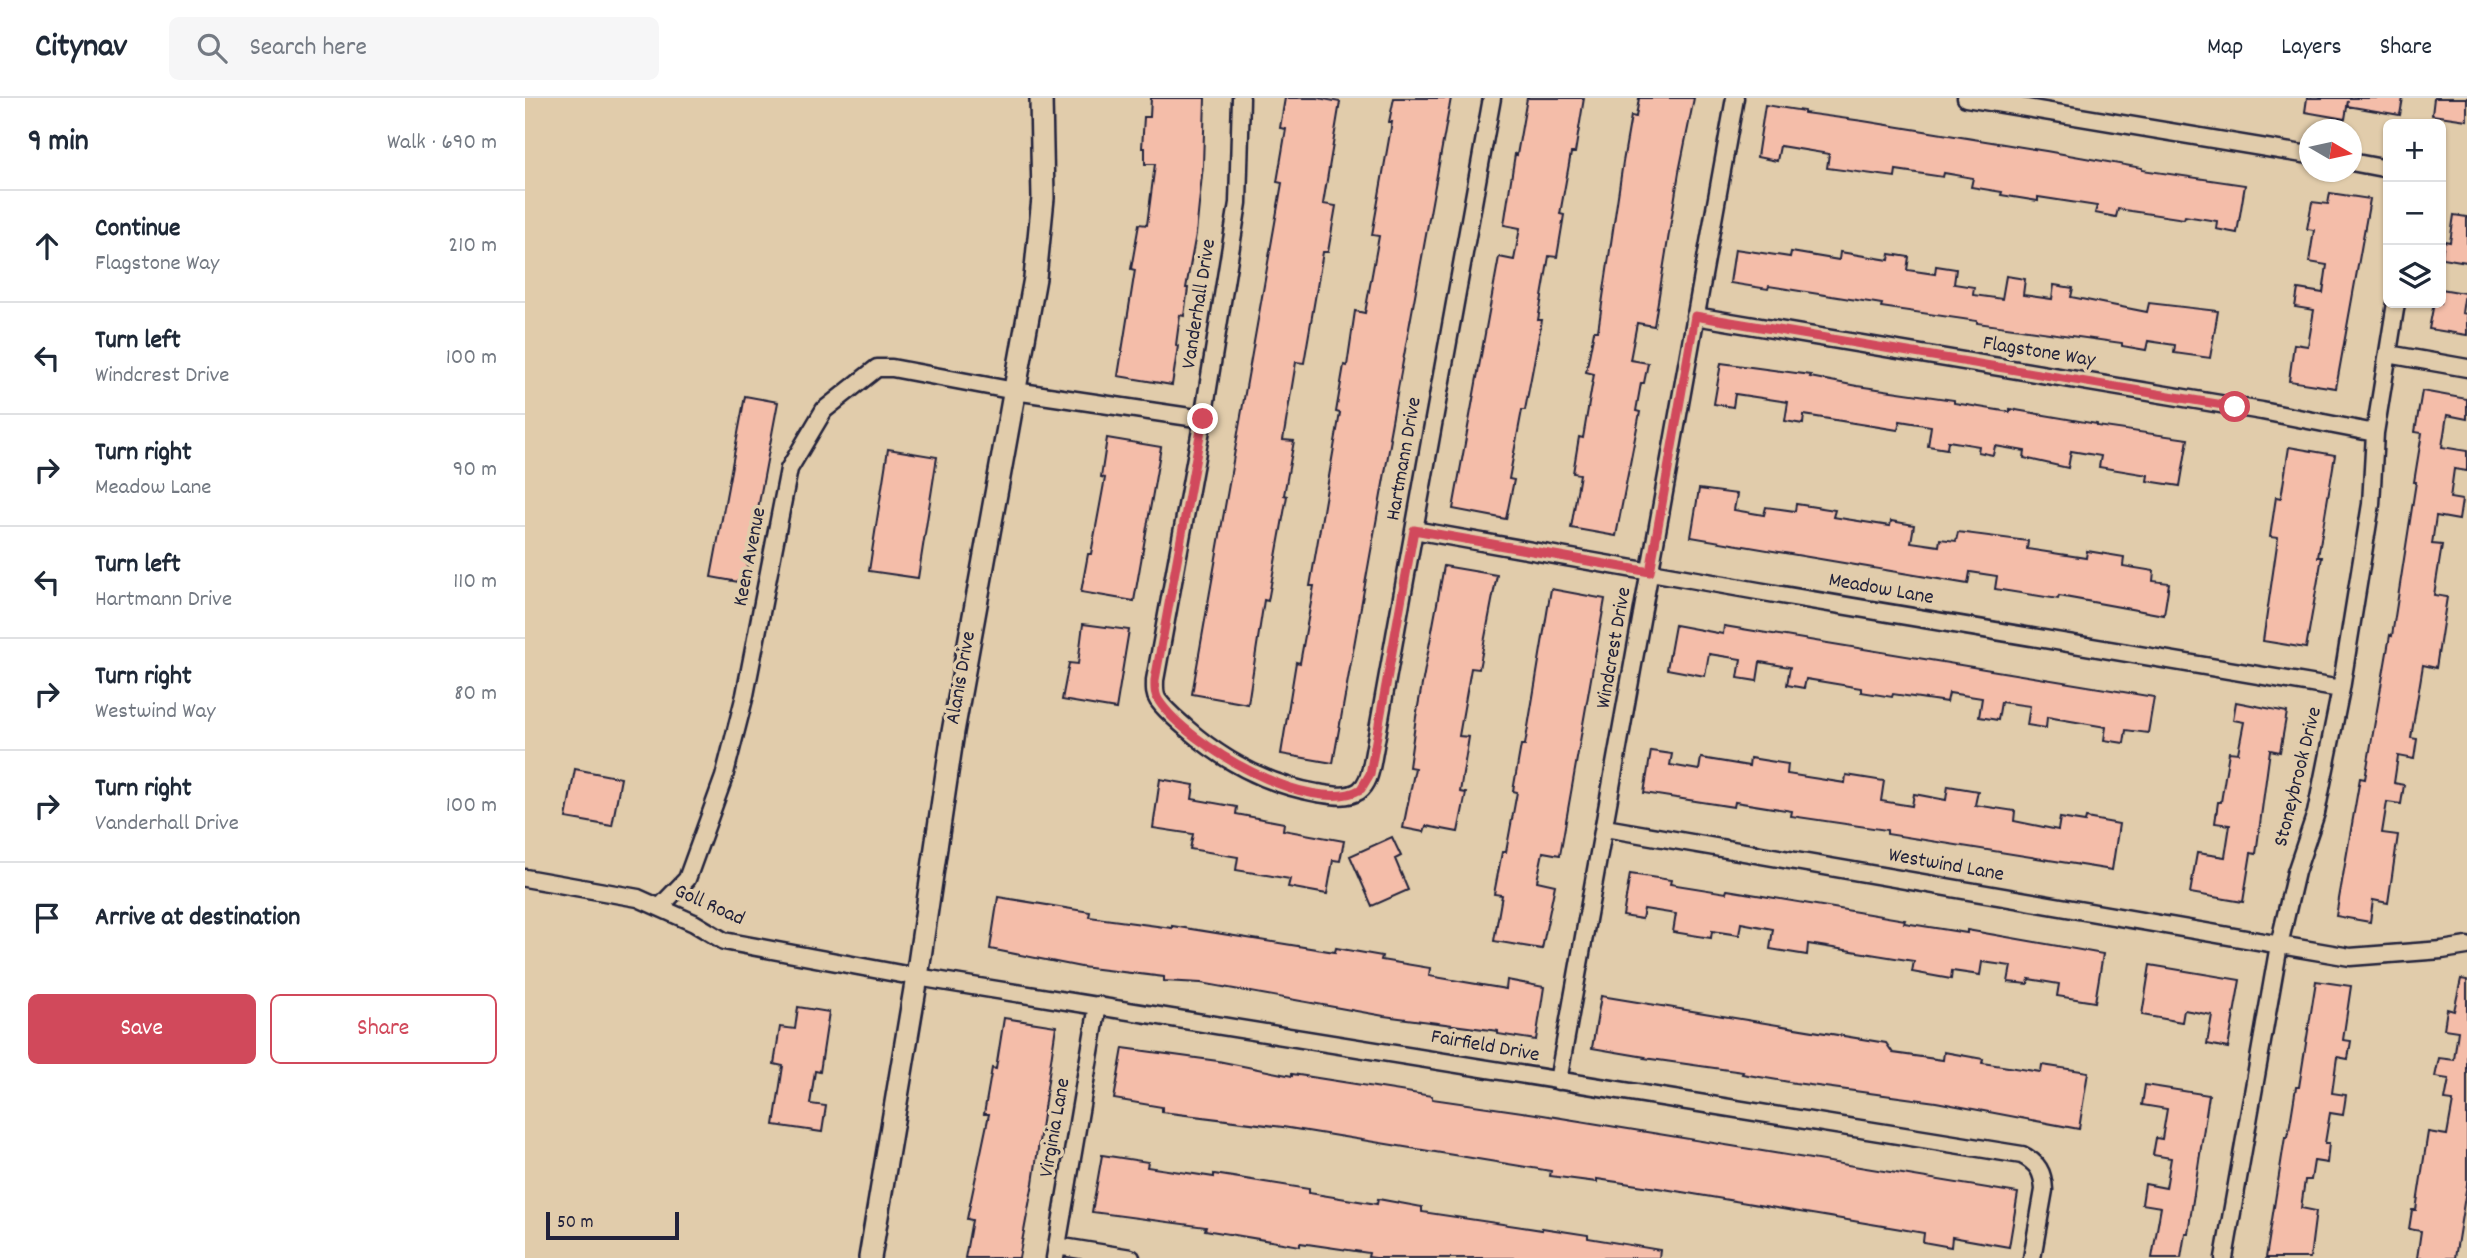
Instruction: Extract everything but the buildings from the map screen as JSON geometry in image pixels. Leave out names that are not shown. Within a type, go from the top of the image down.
[{"type":"main road","name":"Alanis Drive","points":[[870,1258],[917,977],[953,732],[1035,278],[1043,198],[1041,98]]},
{"type":"street","name":"Vanderhall Drive","points":[[1155,680],[1203,419],[1238,203],[1241,98]]},
{"type":"street","name":"Hartmann Drive","points":[[1155,680],[1155,692],[1159,701],[1202,743],[1226,760],[1279,783],[1325,794],[1350,795],[1361,789],[1370,774],[1492,98]]},
{"type":"street","name":"Windcrest Drive","points":[[1557,1082],[1735,98]]},
{"type":"street","points":[[1966,98],[2299,153]]},
{"type":"street","points":[[2362,164],[2383,168]]},
{"type":"street","name":"Stoneybrook Drive","points":[[2224,1258],[2279,945],[2296,872],[2316,813],[2341,689],[2371,504],[2375,433],[2395,308]]},
{"type":"street","name":"Flagstone Way","points":[[1695,316],[2262,411],[2375,433]]},
{"type":"street","points":[[2388,354],[2467,368]]},
{"type":"street","name":"Keen Avenue","points":[[660,907],[687,879],[724,778],[745,695],[789,469],[824,410],[877,368],[892,368],[1014,391],[1203,419]]},
{"type":"street","name":"Meadow Lane","points":[[1414,530],[2341,689]]},
{"type":"street","name":"Westwind Lane","points":[[1605,828],[2350,957],[2467,946]]},
{"type":"street","name":"Goll Road","points":[[525,878],[638,898],[724,942],[917,977]]},
{"type":"street","name":"Fairfield Drive","points":[[917,977],[2022,1155],[2040,1168],[2044,1178],[2032,1258]]},
{"type":"street","name":"Virginia Lane","points":[[1056,1252],[1098,1005]]},
{"type":"street","points":[[1056,1252],[1131,1258]]},
{"type":"route","points":[[1203,419],[1155,692],[1159,701],[1175,719],[1226,760],[1279,783],[1308,792],[1341,796],[1361,789],[1370,774],[1414,530],[1650,572],[1695,316],[2235,407]]}]
